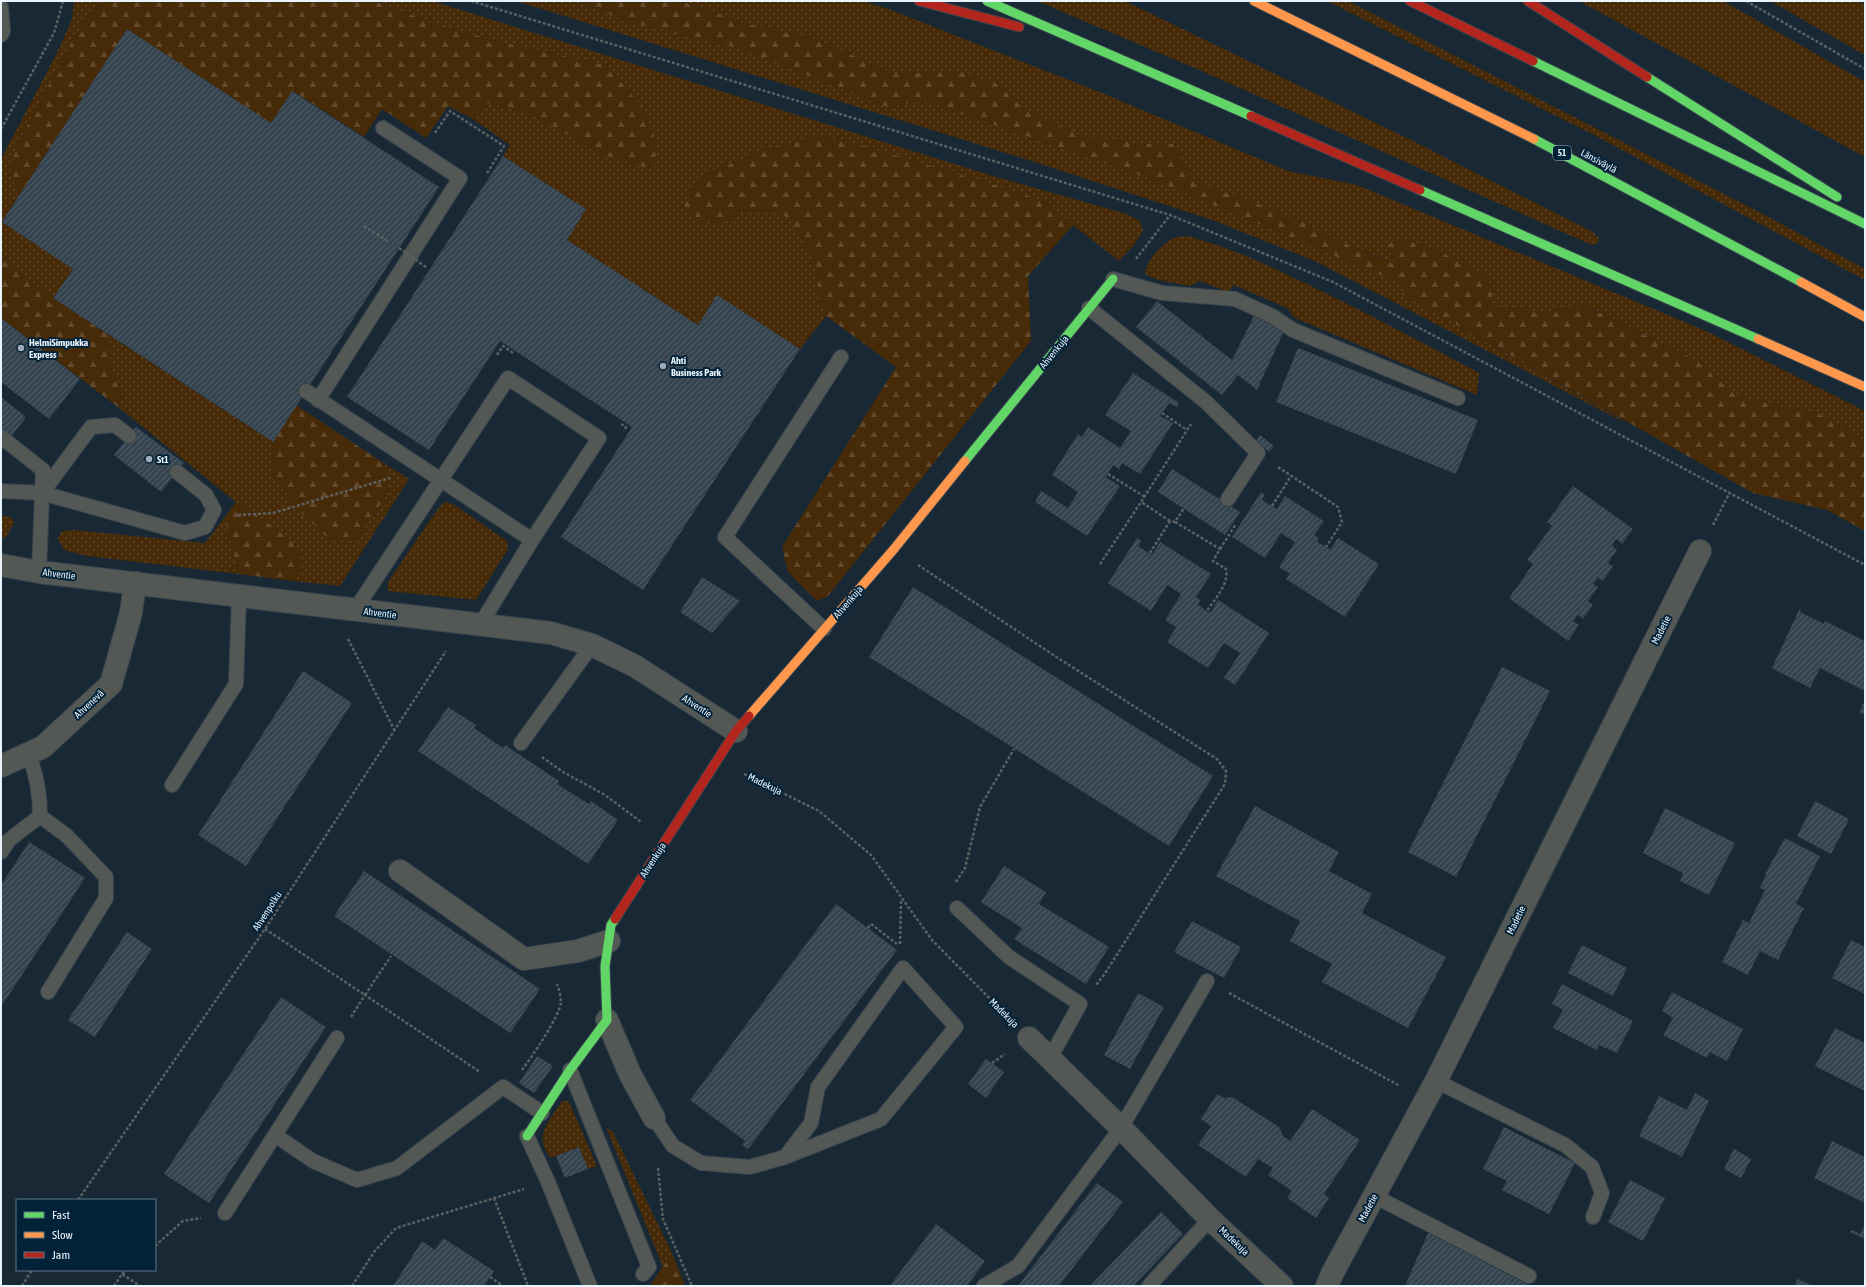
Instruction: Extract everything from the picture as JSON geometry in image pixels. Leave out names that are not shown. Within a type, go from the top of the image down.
[{"type":"main road","points":[[919,1],[1080,43]]},
{"type":"main road","points":[[987,1],[1080,43],[1615,275],[1865,387]]},
{"type":"main road","name":"Länsiväylä","points":[[1254,1],[1556,150],[1865,317]]},
{"type":"main road","points":[[1410,1],[1865,224]]},
{"type":"main road","points":[[1528,1],[1845,202]]},
{"type":"main road","name":"Ahvenkuja","points":[[606,1020],[606,966],[611,925],[736,731],[894,549],[1113,279]]},
{"type":"main road","points":[[527,1136],[570,1070],[606,1020]]},
{"type":"street","name":"Madetie","points":[[1327,1286],[1332,1274],[1431,1091],[1700,551]]},
{"type":"street","name":"Ahventie","points":[[1,565],[39,572],[135,584],[551,633],[592,645],[635,666],[736,731]]},
{"type":"street","name":"Ahvenevä","points":[[1,766],[43,747],[111,684],[131,613],[135,584]]},
{"type":"street","points":[[400,871],[524,959],[578,951],[609,941]]},
{"type":"street","name":"Ahvenkuja","points":[[606,1020],[630,1074],[654,1118]]},
{"type":"street","name":"Madekuja","points":[[1029,1038],[1121,1128],[1210,1219],[1282,1286]]},
{"type":"lane","points":[[1,7],[3,30],[1,35]]},
{"type":"lane","points":[[318,400],[424,222],[460,178],[382,128]]},
{"type":"lane","points":[[1113,279],[1162,293],[1235,299],[1272,316],[1294,330],[1458,398]]},
{"type":"lane","points":[[1089,308],[1206,402],[1258,454],[1228,499]]},
{"type":"lane","points":[[824,629],[725,538],[841,357]]},
{"type":"lane","points":[[355,610],[508,378],[599,438],[532,540],[480,625]]},
{"type":"lane","points":[[306,391],[532,540]]},
{"type":"lane","points":[[42,493],[91,427],[115,425],[129,436]]},
{"type":"lane","points":[[1,438],[43,470],[39,572]]},
{"type":"lane","points":[[1,491],[42,493],[185,533],[205,527],[214,510],[206,495],[177,472]]},
{"type":"lane","points":[[172,785],[236,684],[240,596]]},
{"type":"lane","points":[[521,743],[592,645]]},
{"type":"lane","points":[[28,754],[35,770],[40,796],[40,816]]},
{"type":"lane","points":[[1,852],[9,840],[40,816]]},
{"type":"lane","points":[[40,816],[67,836],[106,877],[106,898],[48,992]]},
{"type":"lane","points":[[957,908],[1009,957],[1080,1004],[1050,1058]]},
{"type":"lane","points":[[654,1118],[673,1146],[701,1163],[750,1167],[785,1157],[881,1118],[956,1028],[903,968],[818,1087],[811,1123],[785,1157]]},
{"type":"lane","points":[[984,1286],[1018,1266],[1121,1128],[1207,981]]},
{"type":"lane","points":[[225,1213],[337,1038]]},
{"type":"lane","points":[[570,1070],[649,1266],[643,1274]]},
{"type":"lane","points":[[275,1135],[313,1160],[357,1180],[397,1168],[503,1088],[542,1113]]},
{"type":"lane","points":[[1431,1091],[1565,1145],[1592,1167],[1602,1193],[1593,1217]]},
{"type":"lane","points":[[527,1136],[548,1182],[590,1286]]},
{"type":"lane","points":[[1374,1196],[1529,1276]]},
{"type":"lane","points":[[1149,1286],[1210,1219]]},
{"type":"path","points":[[1,129],[54,33],[63,1]]},
{"type":"path","points":[[471,1],[1170,215],[1333,282],[1865,565]]},
{"type":"path","points":[[1746,1],[1865,69]]},
{"type":"path","points":[[450,111],[504,146]]},
{"type":"path","points":[[1113,279],[1128,268],[1170,215]]},
{"type":"path","points":[[364,226],[426,267]]},
{"type":"path","points":[[494,359],[502,346],[515,354]]},
{"type":"path","points":[[1100,564],[1206,402]]},
{"type":"path","points":[[1162,413],[1187,430]]},
{"type":"path","points":[[620,423],[626,427],[622,434]]},
{"type":"path","points":[[1258,454],[1338,507],[1342,522],[1326,547]]},
{"type":"path","points":[[214,510],[232,515],[273,513],[423,469]]},
{"type":"path","points":[[1108,474],[1145,497]]},
{"type":"path","points":[[1272,506],[1291,476]]},
{"type":"path","points":[[1700,551],[1730,492]]},
{"type":"path","points":[[1141,502],[1170,521],[1175,522],[1220,549],[1213,561],[1226,569],[1226,582],[1207,611]]},
{"type":"path","points":[[1175,522],[1184,508]]},
{"type":"path","points":[[1150,553],[1170,521]]},
{"type":"path","points":[[894,549],[1058,658],[1218,759],[1226,771],[1225,784],[1104,975],[1080,1004]]},
{"type":"path","name":"Ahvenpolku","points":[[79,1199],[265,929],[450,645],[451,621]]},
{"type":"path","points":[[347,639],[394,731]]},
{"type":"path","points":[[521,743],[563,772],[605,795],[666,840]]},
{"type":"path","points":[[965,868],[980,807],[1014,748]]},
{"type":"path","name":"Madekuja","points":[[717,760],[819,811],[871,855],[932,940],[1029,1038]]},
{"type":"path","points":[[868,928],[872,924],[900,946],[901,898]]},
{"type":"path","points":[[265,929],[503,1088],[519,1073],[534,1054],[561,1004],[558,985],[524,959]]},
{"type":"path","points":[[337,1038],[391,956]]},
{"type":"path","points":[[1207,981],[1431,1091]]},
{"type":"path","points":[[658,1165],[664,1219],[692,1286]]},
{"type":"path","points":[[352,1286],[374,1252],[396,1228],[548,1182]]},
{"type":"path","points":[[494,1198],[528,1286]]},
{"type":"path","points":[[156,1245],[183,1221],[225,1213]]},
{"type":"path","points":[[22,1286],[31,1271]]},
{"type":"path","points":[[114,1286],[126,1271]]},
{"type":"path","points":[[122,1274],[140,1286]]},
{"type":"path","points":[[490,1277],[503,1286]]},
{"type":"green space","points":[[74,1],[106,1],[85,18],[10,167],[18,197],[2,222],[73,269],[53,298],[1,259],[1,159],[57,53],[72,19]]},
{"type":"green space","points":[[106,1],[374,1],[433,23],[500,42],[606,65],[642,107],[657,146],[653,170],[600,154],[533,115],[489,103],[471,118],[448,106],[426,138],[382,109],[364,137],[293,91],[271,123],[127,29],[18,197],[10,167],[20,139],[85,18]]},
{"type":"green space","points":[[374,1],[432,1],[993,176],[1127,214],[1140,221],[1143,230],[1135,244],[1119,261],[1063,217],[1050,203],[999,186],[856,144],[817,135],[719,224],[745,211],[777,211],[793,222],[815,264],[820,300],[826,316],[800,349],[717,295],[698,325],[567,240],[586,209],[503,156],[510,145],[471,118],[488,103],[533,115],[600,154],[606,65],[500,42],[433,23]]},
{"type":"green space","points":[[516,1],[576,1],[625,21],[737,48],[890,108],[912,102],[925,101],[1161,183],[1408,286],[1402,294],[1628,423],[1317,262],[1215,221],[1022,158]]},
{"type":"green space","points":[[576,1],[680,1],[745,23],[815,39],[886,70],[918,73],[959,71],[998,84],[1025,110],[1077,134],[1139,144],[1175,144],[1182,163],[1194,181],[1283,213],[1355,248],[1396,265],[1385,244],[1404,239],[1436,250],[1488,276],[1493,294],[1488,305],[1544,312],[1584,305],[1694,359],[1740,397],[1819,414],[1854,433],[1865,441],[1865,531],[1827,510],[1753,493],[1402,294],[1407,286],[1161,183],[925,101],[912,102],[890,108],[737,48],[625,21]]},
{"type":"green space","points":[[680,1],[863,1],[891,10],[1097,91],[1288,171],[1357,185],[1706,331],[1865,411],[1865,441],[1854,433],[1818,414],[1740,397],[1694,359],[1585,305],[1544,312],[1488,305],[1488,276],[1436,250],[1404,239],[1385,244],[1397,265],[1194,181],[1182,163],[1175,144],[1139,144],[1077,134],[1025,110],[998,84],[886,70],[815,39],[745,23]]},
{"type":"green space","points":[[1037,1],[1125,1],[1411,140],[1593,232],[1599,238],[1598,243],[1592,245],[1204,72]]},
{"type":"green space","points":[[1327,1],[1347,1],[1356,5],[1759,212],[1865,269],[1865,280],[1598,137]]},
{"type":"green space","points":[[1579,1],[1723,1],[1865,82],[1865,157]]},
{"type":"green space","points":[[1770,1],[1854,1],[1865,4],[1865,55]]},
{"type":"green space","points":[[817,135],[856,144],[999,186],[1050,203],[1063,217],[1074,224],[1028,276],[1031,341],[828,596],[817,601],[788,572],[782,547],[896,367],[826,316],[820,300],[815,264],[793,222],[777,211],[745,211],[719,224],[697,222],[683,204],[701,176],[763,150]]},
{"type":"green space","points":[[1187,236],[1234,251],[1280,271],[1374,317],[1479,373],[1477,395],[1295,318],[1287,308],[1234,285],[1228,292],[1200,281],[1190,286],[1158,280],[1145,274],[1151,259],[1163,245],[1174,238]]},
{"type":"green space","points":[[1,259],[53,298],[109,335],[110,366],[122,395],[118,407],[1,318]]},
{"type":"green space","points":[[109,335],[273,442],[272,475],[373,514],[389,494],[385,464],[409,479],[340,586],[294,581],[301,569],[274,527],[236,502],[118,407],[122,395],[110,366]]},
{"type":"green space","points":[[296,405],[385,464],[389,494],[373,514],[357,539],[331,541],[299,511],[272,475],[273,442]]},
{"type":"green space","points":[[236,502],[274,527],[297,545],[302,569],[294,581],[239,574],[224,518]]},
{"type":"green space","points":[[444,502],[453,504],[507,541],[508,549],[476,600],[388,591],[388,582],[432,517]]},
{"type":"green space","points":[[1,516],[11,517],[14,523],[7,536],[1,539]]},
{"type":"green space","points":[[224,518],[239,574],[87,556],[64,550],[58,539],[62,531],[73,530],[205,543]]},
{"type":"green space","points":[[562,1101],[567,1101],[570,1104],[597,1166],[588,1169],[579,1147],[551,1158],[546,1150],[543,1143],[545,1129]]},
{"type":"green space","points":[[606,1127],[613,1132],[672,1253],[663,1267]]},
{"type":"green space","points":[[672,1253],[685,1286],[650,1286]]},
{"type":"building","points":[[127,29],[271,123],[292,91],[439,187],[273,442],[53,298],[73,269],[2,222]]},
{"type":"building","name":"Ahti Business Park","points":[[503,156],[586,209],[567,240],[698,325],[717,295],[800,349],[643,590],[561,537],[632,427],[500,341],[429,450],[347,397]]},
{"type":"building","points":[[1157,301],[1232,360],[1256,312],[1283,333],[1257,390],[1238,375],[1222,395],[1136,327]]},
{"type":"building","name":"HelmiSimpukka Express","points":[[1,318],[80,379],[49,419],[1,382]]},
{"type":"building","points":[[1298,348],[1478,420],[1456,474],[1276,402]]},
{"type":"building","points":[[1133,373],[1179,403],[1177,407],[1169,403],[1160,416],[1173,423],[1140,474],[1122,463],[1119,469],[1113,465],[1106,477],[1120,486],[1087,536],[1035,502],[1041,491],[1068,508],[1078,492],[1052,475],[1078,434],[1082,437],[1088,427],[1120,448],[1131,431],[1105,415]]},
{"type":"building","points":[[1,397],[26,417],[1,450]]},
{"type":"building","name":"St1","points":[[136,427],[184,463],[161,492],[114,455]]},
{"type":"building","points":[[1260,435],[1274,446],[1269,452],[1256,441]]},
{"type":"building","points":[[1172,469],[1240,512],[1225,535],[1158,492]]},
{"type":"building","points":[[1573,486],[1633,529],[1622,544],[1616,539],[1612,546],[1617,550],[1608,563],[1613,566],[1603,581],[1598,578],[1593,584],[1598,587],[1588,601],[1593,605],[1583,619],[1578,615],[1573,621],[1579,625],[1568,641],[1509,598],[1533,564],[1527,560],[1552,526],[1547,522]]},
{"type":"building","points":[[1261,492],[1265,495],[1262,500],[1277,509],[1285,496],[1324,521],[1314,535],[1319,538],[1317,542],[1330,550],[1338,538],[1379,564],[1345,617],[1286,579],[1290,574],[1279,567],[1295,542],[1281,533],[1265,558],[1232,537]]},
{"type":"building","points":[[1137,538],[1141,541],[1138,546],[1152,555],[1160,542],[1211,574],[1196,597],[1200,600],[1198,605],[1210,613],[1218,600],[1269,633],[1235,685],[1224,678],[1240,653],[1224,643],[1208,668],[1167,642],[1176,627],[1165,620],[1181,594],[1167,585],[1151,611],[1108,583]]},
{"type":"building","points":[[702,577],[740,601],[712,633],[680,612]]},
{"type":"building","points":[[913,587],[1213,776],[1169,846],[869,657]]},
{"type":"building","points":[[1800,608],[1800,612],[1824,624],[1825,621],[1865,641],[1865,691],[1820,668],[1810,688],[1772,668]]},
{"type":"building","points":[[1502,667],[1550,691],[1456,877],[1408,852]]},
{"type":"building","points":[[303,671],[352,703],[246,866],[198,835]]},
{"type":"building","points":[[1865,700],[1865,715],[1859,712]]},
{"type":"building","points":[[448,707],[476,725],[474,728],[503,748],[505,745],[559,781],[557,784],[589,804],[591,801],[618,820],[588,864],[418,751]]},
{"type":"building","points":[[1815,801],[1849,819],[1831,854],[1797,836]]},
{"type":"building","points":[[1255,806],[1339,852],[1329,871],[1372,894],[1362,913],[1446,957],[1408,1028],[1322,982],[1332,964],[1290,941],[1300,921],[1216,876]]},
{"type":"building","points":[[1665,808],[1735,843],[1709,895],[1680,881],[1683,873],[1643,853]]},
{"type":"building","points":[[1785,838],[1820,856],[1796,904],[1804,908],[1778,960],[1760,951],[1748,975],[1722,962],[1743,920],[1749,923],[1765,890],[1760,888],[1766,875],[1765,874]]},
{"type":"building","points":[[29,842],[85,878],[1,1007],[1,885]]},
{"type":"building","points":[[1004,866],[1046,892],[1039,904],[1109,947],[1086,984],[1014,939],[1022,928],[981,902]]},
{"type":"building","points":[[364,871],[540,989],[510,1033],[334,916]]},
{"type":"building","points":[[836,904],[897,950],[748,1149],[742,1145],[745,1141],[690,1100]]},
{"type":"building","points":[[1192,921],[1241,947],[1224,978],[1174,952]]},
{"type":"building","points":[[127,932],[152,949],[95,1037],[68,1020]]},
{"type":"building","points":[[1851,940],[1865,947],[1865,994],[1832,978]]},
{"type":"building","points":[[1582,945],[1627,968],[1613,996],[1568,973]]},
{"type":"building","points":[[1562,984],[1633,1021],[1617,1053],[1599,1045],[1597,1050],[1553,1028],[1563,1010],[1552,1004]]},
{"type":"building","points":[[1672,992],[1743,1029],[1727,1061],[1710,1052],[1707,1058],[1663,1035],[1673,1018],[1662,1011]]},
{"type":"building","points":[[1138,993],[1164,1007],[1130,1069],[1104,1055]]},
{"type":"building","points":[[281,997],[326,1027],[209,1203],[164,1174]]},
{"type":"building","points":[[1835,1028],[1865,1043],[1865,1091],[1815,1066]]},
{"type":"building","points":[[537,1056],[553,1066],[534,1093],[519,1083]]},
{"type":"building","points":[[986,1059],[1004,1072],[986,1098],[968,1084]]},
{"type":"building","points":[[1695,1093],[1709,1101],[1682,1157],[1639,1136],[1659,1096],[1687,1110]]},
{"type":"building","points":[[1217,1094],[1224,1098],[1232,1097],[1279,1127],[1283,1136],[1290,1141],[1312,1109],[1360,1140],[1324,1194],[1329,1198],[1316,1218],[1287,1198],[1292,1191],[1268,1175],[1273,1168],[1258,1159],[1246,1177],[1198,1145],[1211,1126],[1201,1119]]},
{"type":"building","points":[[1504,1127],[1575,1163],[1549,1214],[1502,1190],[1507,1181],[1483,1169]]},
{"type":"building","points":[[1832,1141],[1865,1157],[1865,1203],[1814,1178]]},
{"type":"building","points":[[579,1147],[588,1169],[565,1178],[556,1156]]},
{"type":"building","points":[[1734,1149],[1751,1159],[1741,1178],[1724,1169]]},
{"type":"building","points":[[1630,1180],[1665,1198],[1643,1241],[1608,1222]]},
{"type":"building","points":[[1097,1183],[1123,1202],[1059,1286],[1018,1286]]},
{"type":"building","points":[[1161,1212],[1183,1234],[1133,1286],[1090,1286]]},
{"type":"building","points":[[936,1224],[985,1261],[967,1286],[890,1286]]},
{"type":"building","points":[[1865,1224],[1865,1239],[1850,1232],[1852,1230],[1860,1234]]},
{"type":"building","points":[[1428,1233],[1531,1286],[1405,1286]]},
{"type":"building","points":[[443,1238],[494,1271],[484,1286],[393,1286],[422,1241],[435,1250]]},
{"type":"building","points":[[1798,1279],[1813,1286],[1794,1286]]},
{"type":"traffic: fast","points":[[987,1],[1251,116]]},
{"type":"traffic: fast","points":[[1533,61],[1865,224]]},
{"type":"traffic: fast","points":[[1647,77],[1837,197]]},
{"type":"traffic: fast","points":[[1534,139],[1801,282]]},
{"type":"traffic: fast","points":[[1420,190],[1758,339]]},
{"type":"traffic: fast","points":[[965,461],[1113,279]]},
{"type":"traffic: fast","points":[[527,1136],[570,1070],[607,1020],[605,966],[611,925],[615,919]]},
{"type":"traffic: slow","points":[[1254,1],[1534,139]]},
{"type":"traffic: slow","points":[[1801,282],[1865,317]]},
{"type":"traffic: slow","points":[[1758,339],[1865,387]]},
{"type":"traffic: slow","points":[[749,716],[894,549],[965,461]]},
{"type":"traffic: jam","points":[[919,1],[1019,27]]},
{"type":"traffic: jam","points":[[1410,1],[1533,61]]},
{"type":"traffic: jam","points":[[1528,1],[1647,77]]},
{"type":"traffic: jam","points":[[1251,116],[1420,190]]},
{"type":"traffic: jam","points":[[615,919],[736,731],[749,716]]},
{"type":"place","name":"HelmiSimpukka Express","points":[[21,348]]},
{"type":"place","name":"Ahti Business Park","points":[[663,366]]},
{"type":"place","name":"St1","points":[[149,459]]}]
